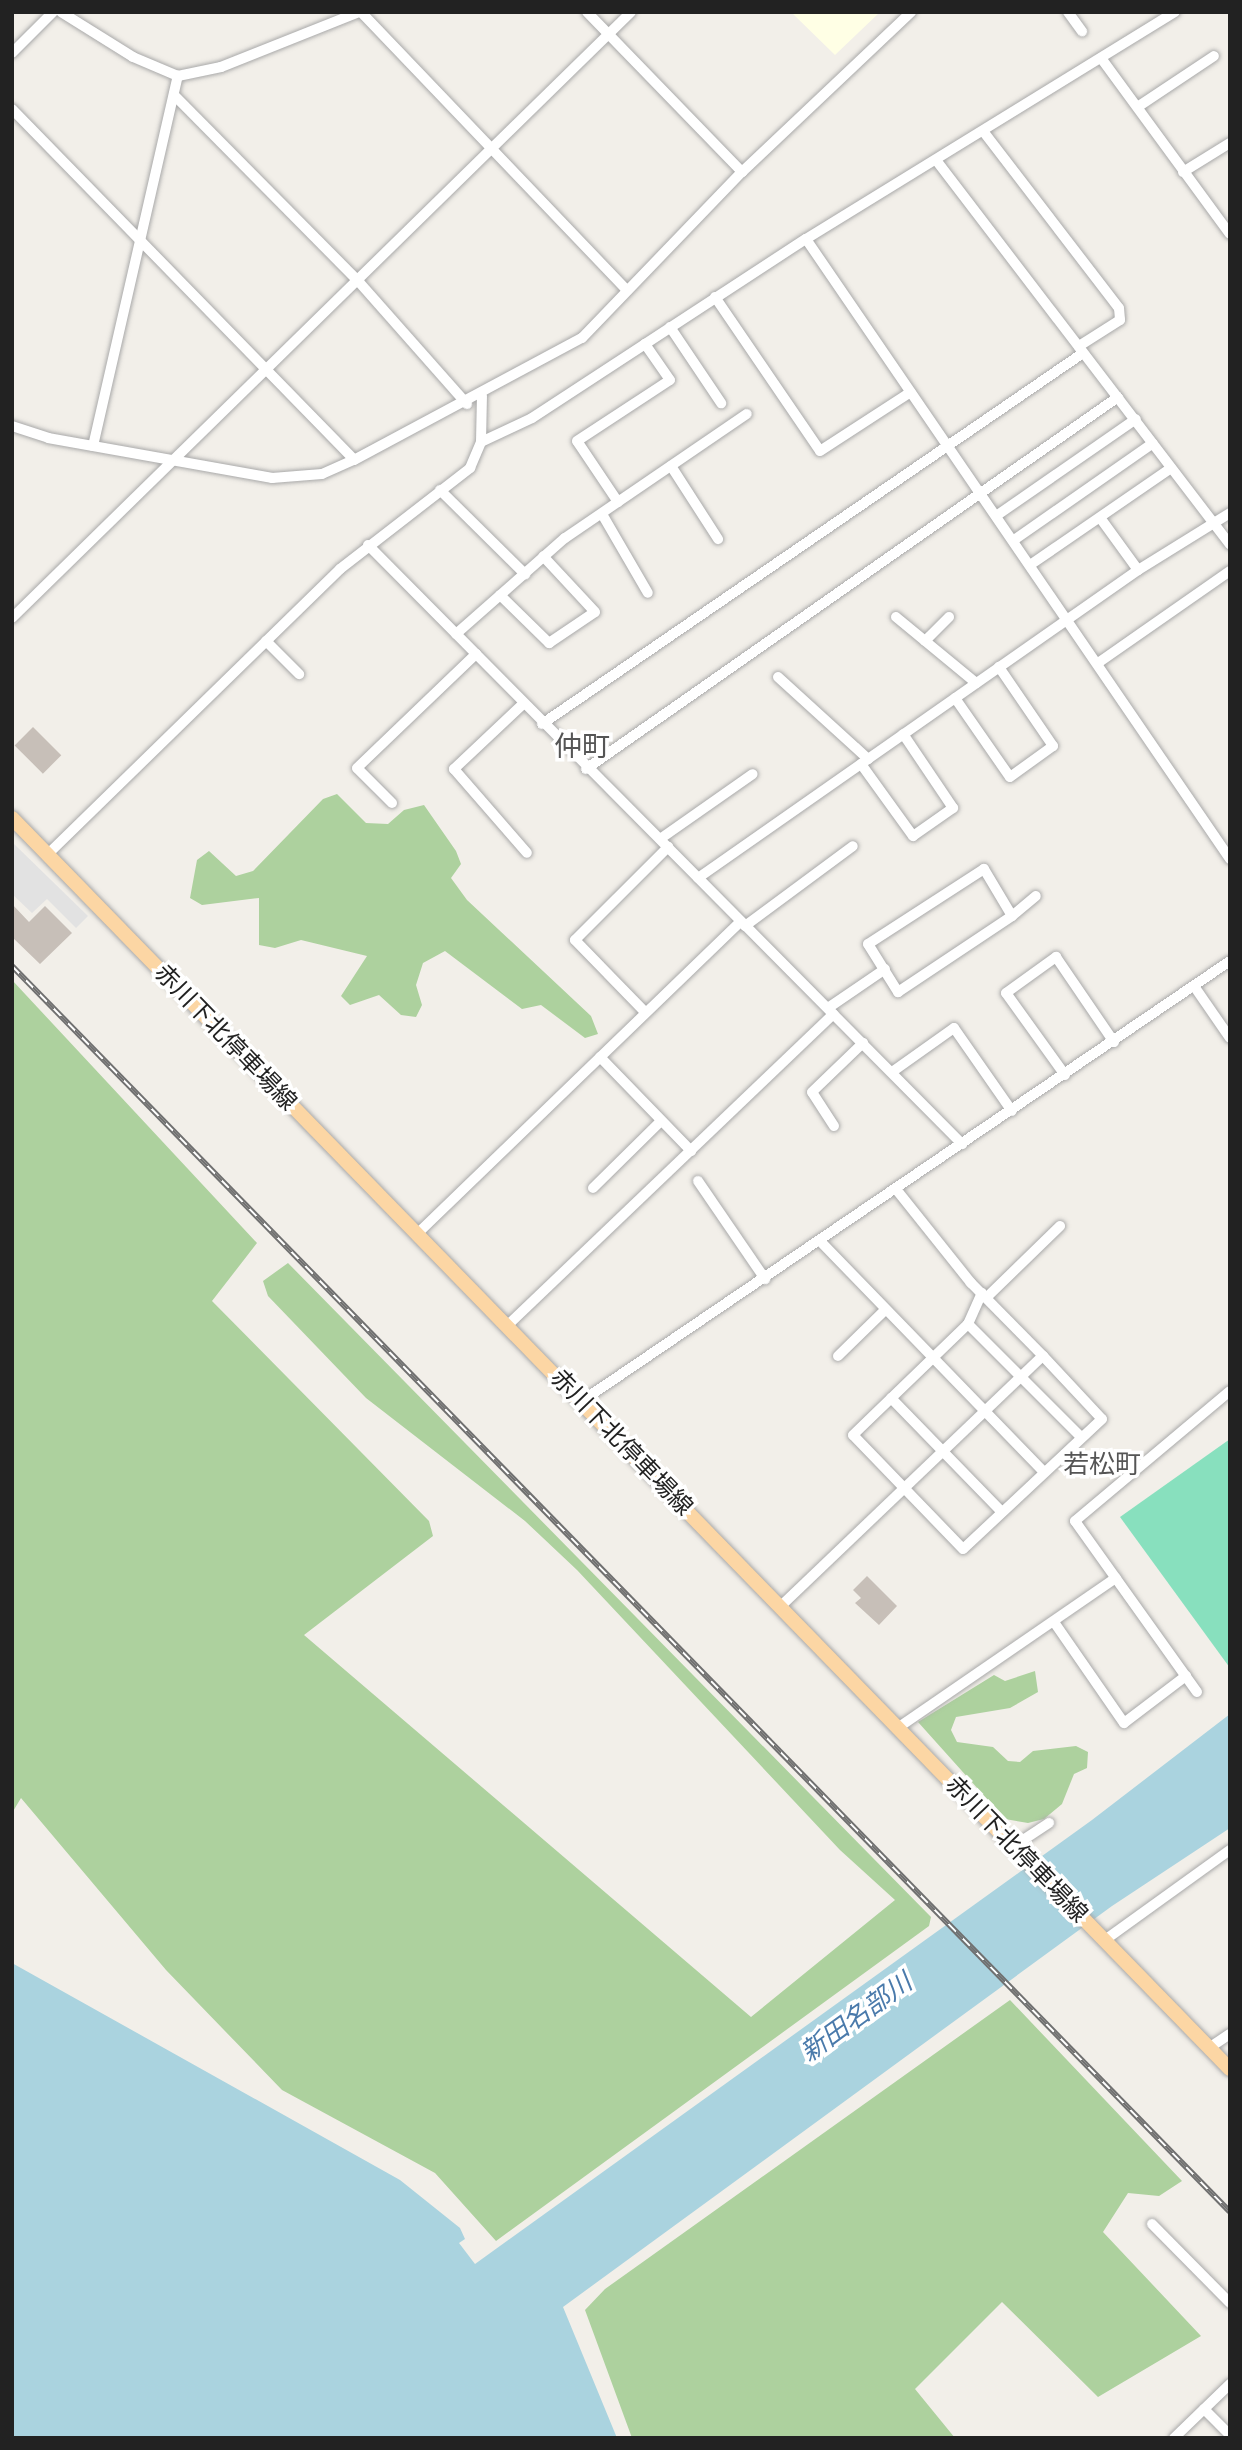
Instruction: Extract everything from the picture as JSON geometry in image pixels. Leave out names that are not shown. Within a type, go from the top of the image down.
[{"type":"main road","name":"赤川下北停車場線","points":[[12,818],[1230,2069]]},
{"type":"street","points":[[12,53],[53,12]]},
{"type":"street","points":[[61,12],[133,57],[178,76],[221,67],[360,12],[626,289]]},
{"type":"street","points":[[587,12],[742,173]]},
{"type":"street","points":[[12,618],[178,460],[359,282],[489,148],[631,12]]},
{"type":"street","points":[[12,426],[93,446],[272,478],[321,474],[354,460],[482,396],[582,338],[626,289],[742,173],[911,12]]},
{"type":"street","points":[[1068,12],[1082,32]]},
{"type":"street","points":[[481,442],[532,418],[806,239],[1175,12]]},
{"type":"street","points":[[1139,106],[1214,56]]},
{"type":"street","points":[[1101,58],[1139,106],[1183,173],[1230,234]]},
{"type":"street","points":[[93,446],[176,97],[178,76]]},
{"type":"street","points":[[176,97],[359,282],[467,404]]},
{"type":"street","points":[[12,109],[354,460]]},
{"type":"street","points":[[542,724],[1081,350],[1120,320],[1119,308],[983,131]]},
{"type":"street","points":[[1183,173],[1230,143]]},
{"type":"street","points":[[936,160],[1230,545]]},
{"type":"street","points":[[806,239],[981,495],[1069,618],[1230,859]]},
{"type":"street","points":[[715,297],[820,451],[911,392]]},
{"type":"street","points":[[670,327],[720,403]]},
{"type":"street","points":[[618,502],[577,441],[670,380],[645,344]]},
{"type":"street","points":[[48,854],[368,545],[470,468],[481,442],[482,396]]},
{"type":"street","points":[[586,769],[1118,397]]},
{"type":"street","points":[[456,634],[543,556],[747,414]]},
{"type":"street","points":[[996,516],[1136,419]]},
{"type":"street","points":[[1014,540],[1153,443]]},
{"type":"street","points":[[671,466],[718,540]]},
{"type":"street","points":[[1030,565],[1101,519],[1171,468]]},
{"type":"street","points":[[440,490],[525,574]]},
{"type":"street","points":[[698,878],[1138,570],[1230,513]]},
{"type":"street","points":[[601,514],[648,593]]},
{"type":"street","points":[[1101,519],[1138,570]]},
{"type":"street","points":[[368,545],[586,769],[664,843],[962,1144]]},
{"type":"street","points":[[500,595],[549,643],[595,612],[543,556]]},
{"type":"street","points":[[1098,663],[1230,571]]},
{"type":"street","points":[[896,617],[976,683]]},
{"type":"street","points":[[925,641],[949,617]]},
{"type":"street","points":[[266,641],[299,674]]},
{"type":"street","points":[[392,803],[357,768],[476,654]]},
{"type":"street","points":[[955,698],[1010,777],[1053,746],[999,667]]},
{"type":"street","points":[[778,677],[864,762],[913,836],[953,808],[903,734]]},
{"type":"street","points":[[523,704],[454,769],[527,853]]},
{"type":"street","points":[[644,1011],[575,940],[664,843],[753,774]]},
{"type":"street","points":[[416,1234],[600,1058],[644,1011],[743,924],[853,846]]},
{"type":"street","points":[[1012,916],[984,869],[868,944],[898,992],[1012,916],[1036,896]]},
{"type":"street","points":[[1065,1075],[1006,993],[1056,957],[1114,1042]]},
{"type":"street","points":[[582,1401],[821,1242],[1230,961]]},
{"type":"street","points":[[508,1325],[691,1151],[831,1011],[885,969]]},
{"type":"street","points":[[1194,986],[1230,1038]]},
{"type":"street","points":[[892,1072],[954,1028],[1012,1111]]},
{"type":"street","points":[[834,1126],[812,1092],[863,1044]]},
{"type":"street","points":[[600,1058],[691,1151]]},
{"type":"street","points":[[593,1188],[660,1122]]},
{"type":"street","points":[[698,1181],[765,1279]]},
{"type":"street","points":[[896,1189],[985,1295],[1102,1419],[1080,1436],[963,1549],[853,1435],[968,1324],[985,1295],[1060,1226]]},
{"type":"street","points":[[821,1242],[931,1359],[1044,1472]]},
{"type":"street","points":[[838,1356],[885,1310]]},
{"type":"street","points":[[968,1324],[1080,1436]]},
{"type":"street","points":[[781,1606],[1043,1356]]},
{"type":"street","points":[[1198,1692],[1075,1521],[1230,1391]]},
{"type":"street","points":[[891,1398],[1002,1512]]},
{"type":"street","points":[[899,1727],[1116,1578]]},
{"type":"street","points":[[1054,1622],[1124,1723],[1186,1676]]},
{"type":"street","points":[[1014,1846],[1049,1824]]},
{"type":"street","points":[[1103,1938],[1230,1850]]},
{"type":"street","points":[[1209,2048],[1230,2034]]},
{"type":"street","points":[[1152,2224],[1230,2303]]},
{"type":"street","points":[[1174,2438],[1230,2384]]},
{"type":"street","points":[[1204,2409],[1230,2435]]},
{"type":"shaded area","points":[[791,12],[880,12],[835,55]]},
{"type":"shaded area","points":[[12,842],[88,916],[76,928],[47,899],[32,913],[12,894]]},
{"type":"green space","points":[[337,794],[366,823],[388,824],[404,810],[424,805],[456,851],[461,864],[451,878],[467,900],[591,1016],[598,1034],[585,1038],[541,1005],[522,1009],[445,951],[423,963],[416,985],[422,1005],[416,1017],[401,1015],[379,995],[350,1005],[341,996],[367,956],[301,940],[275,948],[259,945],[259,898],[202,905],[190,898],[197,860],[209,851],[236,876],[253,871],[323,799]]},
{"type":"green space","points":[[12,980],[257,1243],[212,1301],[429,1521],[433,1536],[304,1635],[751,2017],[895,1900],[840,1850],[577,1570],[525,1521],[366,1398],[268,1296],[263,1281],[288,1263],[931,1917],[929,1926],[496,2241],[435,2173],[282,2090],[166,1970],[21,1798],[12,1813]]},
{"type":"green space","points":[[1230,1439],[1230,1668],[1120,1517]]},
{"type":"green space","points":[[1035,1671],[1038,1692],[1010,1708],[956,1717],[951,1730],[957,1742],[993,1747],[1008,1761],[1020,1762],[1033,1751],[1076,1746],[1088,1752],[1087,1768],[1074,1774],[1062,1804],[1044,1819],[1028,1823],[1005,1819],[918,1722],[994,1675],[1005,1681]]},
{"type":"green space","points":[[1010,2000],[1182,2181],[1159,2196],[1128,2193],[1103,2232],[1201,2336],[1098,2397],[1002,2302],[915,2389],[955,2438],[632,2438],[585,2310],[605,2289]]},
{"type":"water","name":"新田名部川","points":[[1230,1714],[1230,1828],[1112,1906],[563,2307],[617,2438],[12,2438],[12,1963],[400,2180],[460,2228],[465,2239],[459,2243],[475,2264],[1092,1820]]},
{"type":"building","points":[[33,727],[61,755],[43,774],[15,745]]},
{"type":"building","points":[[12,904],[29,922],[45,906],[72,933],[40,964],[12,937]]},
{"type":"building","points":[[867,1576],[897,1606],[879,1625],[855,1603],[861,1598],[853,1590]]},
{"type":"railway","points":[[12,966],[1230,2212]]},
{"type":"district","name":"仲町","points":[[582,746]]},
{"type":"district","name":"若松町","points":[[1102,1464]]}]
